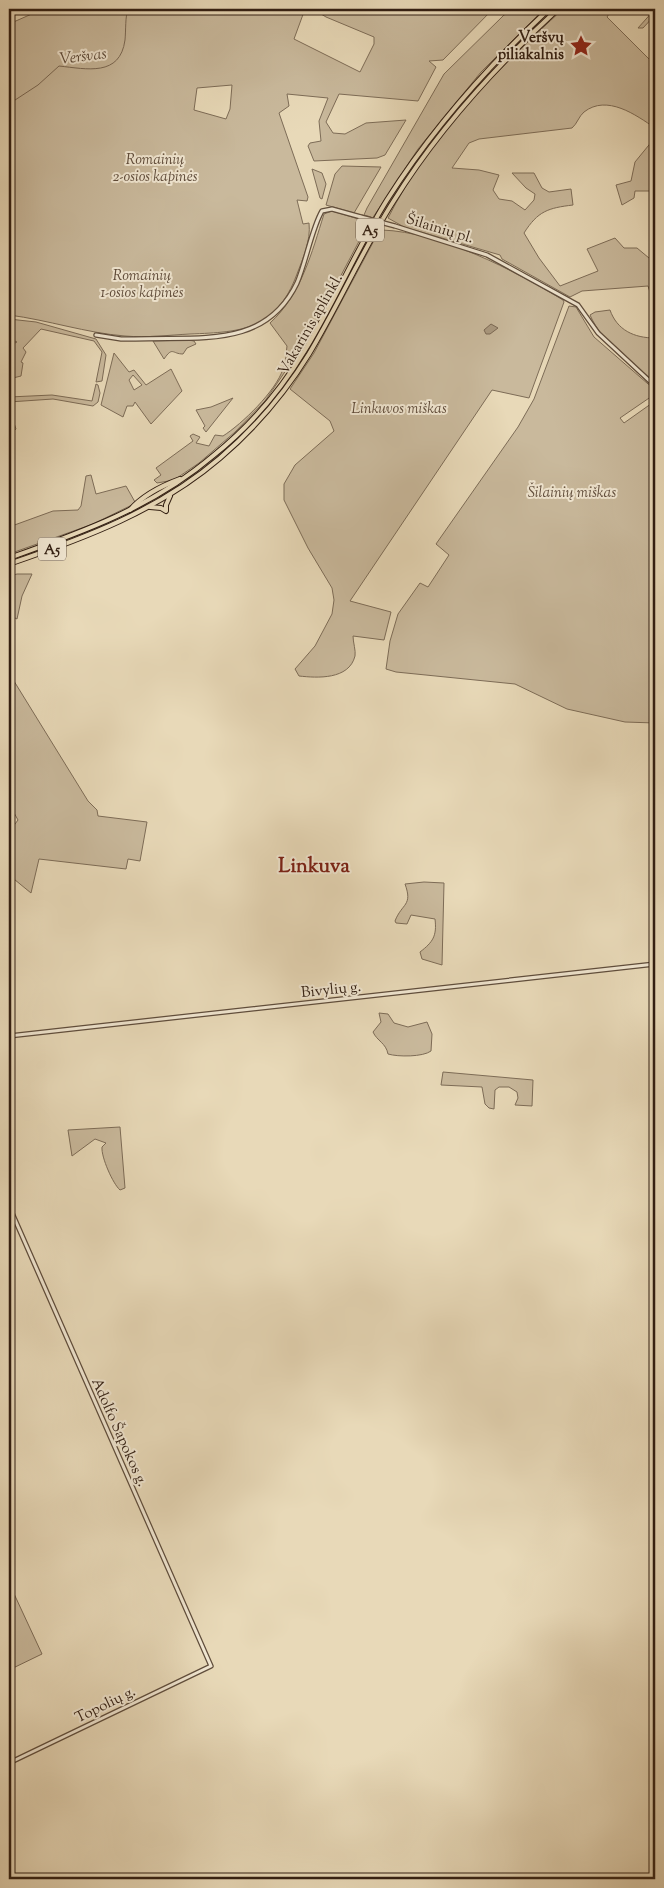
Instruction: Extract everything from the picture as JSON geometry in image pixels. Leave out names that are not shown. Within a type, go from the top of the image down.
[{"type":"highway","name":"Vakarinis aplinkl.","points":[[9,558],[75,535],[128,512],[140,499],[160,487],[187,476],[243,429],[271,398],[305,350],[365,238],[412,163],[479,78],[549,9]]},
{"type":"highway","name":"Vakarinis aplinkl.","points":[[9,564],[95,533],[149,507],[171,494],[220,458],[257,423],[309,354],[370,241],[419,163],[485,80],[558,9]]},
{"type":"highway","points":[[149,507],[161,508],[166,511],[166,505],[171,494]]},
{"type":"street","name":"Šilainių pl.","points":[[96,334],[121,339],[230,336],[256,328],[276,314],[290,294],[308,255],[322,211],[332,209],[395,226],[487,255],[578,305],[600,336],[655,386]]},
{"type":"street","name":"Bivylių g.","points":[[9,1036],[655,964]]},
{"type":"street","name":"Adolfo Šapokos g.","points":[[9,1206],[211,1666]]},
{"type":"street","name":"Topolių g.","points":[[9,1763],[211,1666]]},
{"type":"green space","points":[[43,9],[305,9],[294,39],[360,72],[374,44],[374,37],[326,17],[313,9],[493,9],[443,60],[429,61],[436,67],[418,101],[339,94],[326,122],[333,133],[345,134],[366,123],[406,120],[385,155],[377,158],[314,161],[308,146],[310,143],[321,141],[319,121],[328,98],[287,94],[289,106],[279,113],[308,197],[307,201],[297,200],[303,224],[309,223],[308,243],[289,293],[279,307],[268,317],[242,329],[226,332],[150,337],[110,334],[9,315],[9,24]],"holes":[[[232,85],[230,109],[226,119],[194,110],[197,88]]]},
{"type":"green space","points":[[516,9],[544,9],[481,72],[418,149],[366,228],[308,338],[265,401],[235,432],[199,463],[174,480],[157,483],[154,480],[161,475],[156,468],[193,441],[190,436],[193,434],[200,437],[196,443],[209,446],[215,435],[223,436],[239,424],[266,397],[279,378],[284,366],[287,346],[270,323],[281,312],[298,286],[310,258],[324,214],[332,211],[369,222],[371,217],[364,215],[367,208],[444,74],[504,15]]},
{"type":"green space","points":[[554,9],[477,87],[425,151],[367,241],[313,343],[380,216],[424,150],[494,66]]},
{"type":"green space","points":[[563,9],[612,9],[607,17],[655,65],[655,128],[621,108],[602,105],[584,112],[572,128],[479,139],[469,143],[452,168],[479,170],[499,175],[493,190],[499,199],[512,201],[525,210],[534,200],[535,194],[526,188],[512,173],[534,173],[542,188],[549,192],[571,189],[573,205],[550,209],[544,212],[534,220],[524,233],[539,258],[560,286],[598,271],[587,249],[615,238],[624,248],[637,248],[655,263],[655,308],[648,286],[582,291],[570,297],[502,259],[500,255],[404,227],[388,218],[423,160],[444,132],[489,81]]},
{"type":"green space","points":[[655,9],[655,15],[643,28],[638,28]]},
{"type":"green space","points":[[655,130],[655,191],[635,191],[634,198],[622,205],[616,185],[631,181],[635,162],[653,140]]},
{"type":"green space","points":[[342,166],[381,167],[354,213],[326,205],[335,174]]},
{"type":"green space","points":[[312,169],[322,173],[326,184],[322,199],[320,198]]},
{"type":"green space","name":"Linkuvos miškas","points":[[382,230],[404,232],[428,238],[476,254],[522,277],[564,302],[529,398],[492,390],[350,601],[391,612],[384,640],[353,636],[355,656],[352,664],[346,670],[332,676],[299,676],[295,669],[315,646],[332,614],[334,600],[332,588],[308,548],[284,500],[284,484],[295,465],[334,431],[330,421],[290,389],[314,353],[377,235]]},
{"type":"green space","name":"Šilainių miškas","points":[[569,306],[576,307],[594,337],[655,390],[655,394],[620,418],[624,423],[655,401],[655,723],[625,722],[567,709],[515,684],[396,672],[386,669],[390,641],[398,614],[420,583],[428,587],[449,555],[436,544],[518,427],[534,399]]},
{"type":"green space","points":[[610,310],[617,323],[627,332],[647,338],[655,338],[655,384],[610,344],[595,325],[590,315],[595,312]]},
{"type":"green space","points":[[9,319],[36,322],[96,339],[106,355],[102,381],[96,382],[102,352],[94,341],[41,329],[23,348],[26,352],[21,362],[23,363],[21,376],[9,379],[9,343],[11,345],[17,342],[9,338]]},
{"type":"green space","points":[[153,341],[194,341],[196,344],[187,348],[183,354],[171,352],[164,359]]},
{"type":"green space","points":[[114,353],[129,372],[134,370],[146,385],[171,369],[182,391],[151,424],[135,402],[133,406],[127,406],[123,417],[101,405]],"holes":[[[133,375],[142,385],[134,390],[129,380]]]},
{"type":"green space","points":[[305,354],[289,380],[254,421],[229,446],[187,482],[186,480],[220,452],[250,423],[278,391]]},
{"type":"green space","points":[[96,384],[100,393],[98,402],[93,406],[53,399],[9,402],[9,397],[52,395],[92,401]]},
{"type":"green space","points":[[233,398],[206,432],[203,428],[205,426],[196,410],[211,407]]},
{"type":"green space","points":[[9,408],[16,429],[9,436]]},
{"type":"green space","points":[[91,475],[96,494],[126,486],[135,502],[134,504],[93,524],[9,554],[9,527],[53,511],[78,510],[81,506],[86,476]]},
{"type":"green space","points":[[179,485],[141,510],[94,532],[9,562],[120,519]]},
{"type":"green space","points":[[32,574],[22,596],[17,619],[9,615],[9,576]]},
{"type":"green space","points":[[9,673],[88,801],[97,810],[98,816],[147,822],[140,861],[128,859],[126,869],[39,859],[31,893],[9,875],[9,832],[18,820],[9,804]]},
{"type":"green space","points":[[424,882],[444,883],[442,965],[422,959],[420,952],[428,945],[435,934],[435,919],[411,915],[407,924],[396,923],[395,921],[407,901],[405,884]]},
{"type":"green space","points":[[379,1013],[388,1014],[394,1023],[408,1027],[427,1022],[432,1034],[431,1051],[410,1056],[388,1054],[373,1032],[381,1022]]},
{"type":"green space","points":[[443,1072],[533,1080],[532,1106],[515,1105],[518,1098],[517,1092],[509,1087],[499,1087],[495,1090],[494,1109],[489,1108],[485,1104],[482,1087],[441,1085]]},
{"type":"green space","points":[[120,1127],[125,1188],[120,1190],[111,1176],[103,1157],[102,1147],[106,1143],[95,1139],[72,1156],[68,1130]]},
{"type":"green space","points":[[9,1583],[42,1654],[9,1670]]},
{"type":"shaded area","points":[[491,324],[498,328],[490,334],[486,334],[484,330]]},
{"type":"waterway","name":"Veršvas","points":[[9,104],[38,85],[59,66],[101,68],[117,60],[122,52],[125,40],[128,9]]},
{"type":"place","name":"Veršvų piliakalnis","points":[[581,46]]},
{"type":"district","name":"Linkuva","points":[[314,865]]},
{"type":"park label","name":"Romainių 2-osios kapinės","points":[[155,168]]},
{"type":"park label","name":"Romainių 1-osios kapinės","points":[[142,284]]}]
